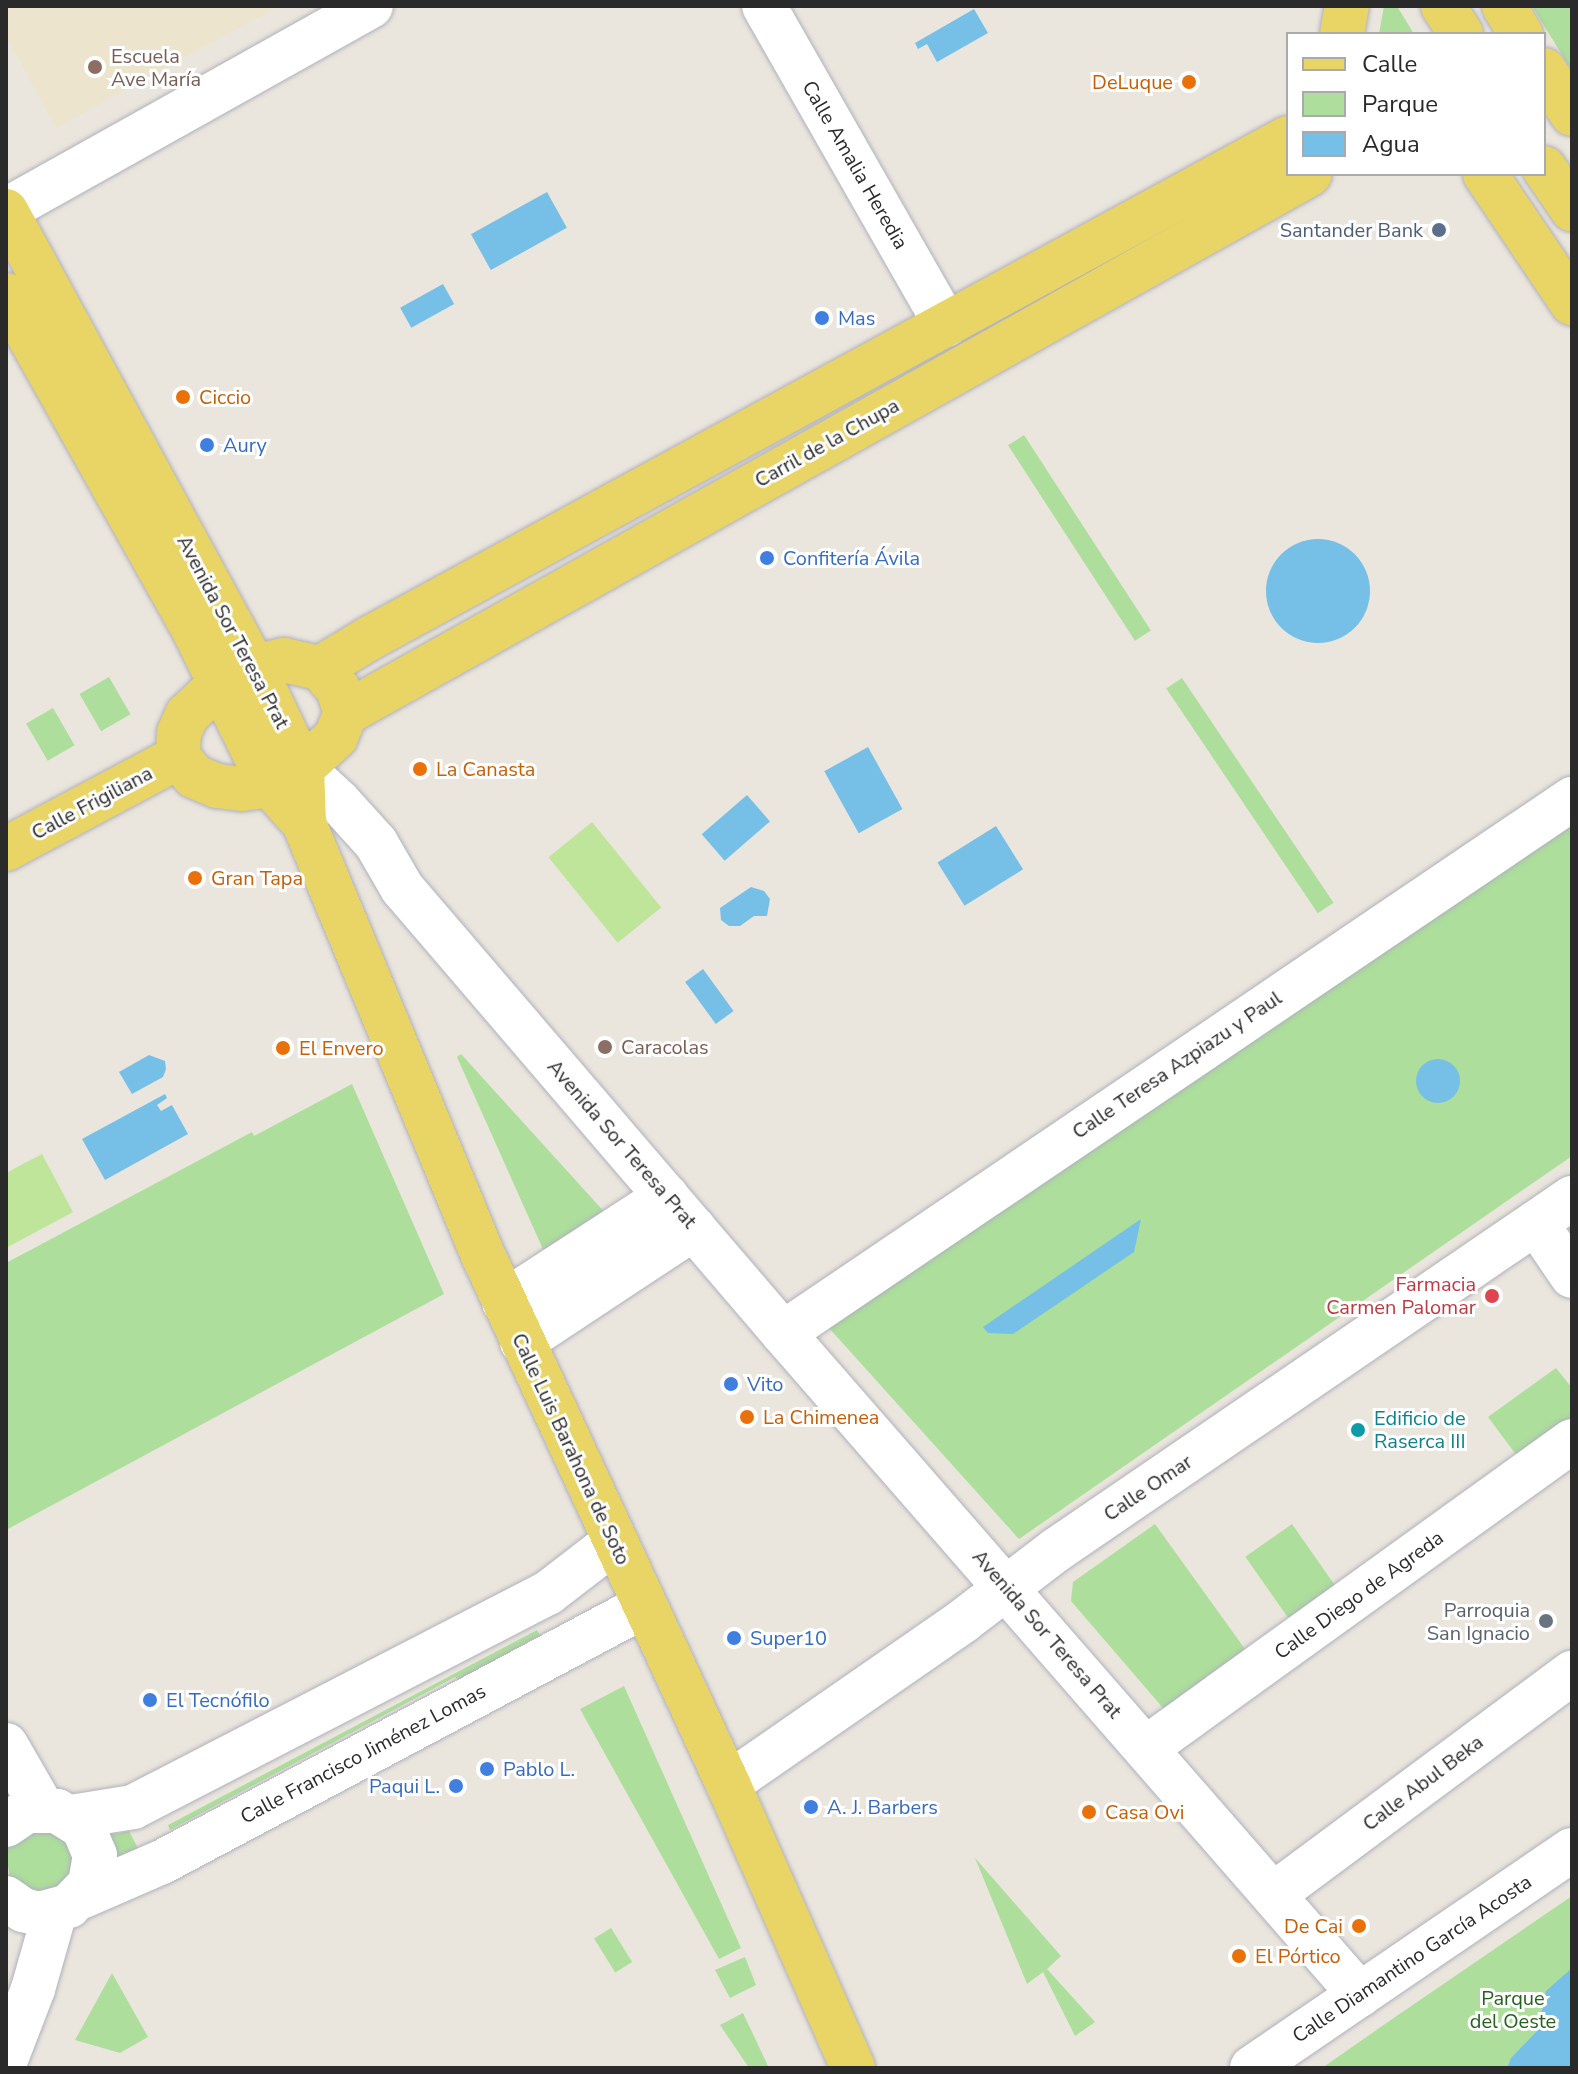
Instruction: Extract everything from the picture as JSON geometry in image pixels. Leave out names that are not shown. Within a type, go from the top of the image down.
[{"type":"main road","points":[[1342,32],[1347,6]]},
{"type":"main road","points":[[1443,6],[1460,32]]},
{"type":"main road","points":[[1504,6],[1520,32]]},
{"type":"main road","points":[[1546,73],[1572,114]]},
{"type":"main road","points":[[1546,157],[1572,138]]},
{"type":"main road","points":[[320,668],[1286,139]]},
{"type":"main road","points":[[1546,171],[1572,209]]},
{"type":"main road","name":"Carril de la Chupa","points":[[346,713],[1306,176]]},
{"type":"main road","points":[[1486,176],[1572,303]]},
{"type":"main road","name":"Avenida Sor Teresa Prat","points":[[6,210],[286,776]]},
{"type":"main road","name":"Avenida Sor Teresa Prat","points":[[6,295],[237,675]]},
{"type":"main road","points":[[284,660],[320,668],[338,689],[346,713],[336,737],[286,776],[242,789],[217,786],[194,776],[178,757],[179,733],[187,715],[237,675],[284,660]]},
{"type":"main road","name":"Calle Frigiliana","points":[[6,849],[178,757]]},
{"type":"main road","name":"Calle Luis Barahona de Soto","points":[[286,776],[400,1061],[504,1302],[728,1784],[853,2068]]},
{"type":"street","points":[[6,210],[371,6]]},
{"type":"street","name":"Calle Amalia Heredia","points":[[764,6],[946,325]]},
{"type":"street","name":"Avenida Sor Teresa Prat","points":[[286,776],[338,801],[376,843],[402,888],[783,1333],[1360,1995]]},
{"type":"street","name":"Calle Teresa Azpiazu y Paul","points":[[783,1333],[1572,799]]},
{"type":"street","name":"Calle Omar","points":[[728,1784],[1007,1588],[1056,1550],[1572,1198]]},
{"type":"street","points":[[504,1302],[680,1212]]},
{"type":"street","points":[[522,1342],[680,1212]]},
{"type":"street","points":[[1536,1223],[1572,1276]]},
{"type":"street","name":"Calle Diego de Agreda","points":[[1146,1748],[1572,1441]]},
{"type":"street","points":[[40,1817],[133,1807],[548,1593],[614,1542]]},
{"type":"street","name":"Calle Francisco Jiménez Lomas","points":[[68,1904],[162,1862],[644,1606]]},
{"type":"street","name":"Calle Abul Beka","points":[[1274,1894],[1572,1673]]},
{"type":"street","points":[[6,1745],[40,1817],[90,1840],[95,1855],[90,1884],[68,1904],[6,2059]]},
{"type":"street","name":"Calle Diamantino García Acosta","points":[[1252,2068],[1572,1850]]},
{"type":"street","points":[[6,1898],[23,1910],[68,1904]]},
{"type":"shaded area","name":"Escuela Ave María","points":[[6,6],[279,6],[56,128],[6,36]]},
{"type":"green space","points":[[1384,6],[1397,6],[1413,32],[1379,32]]},
{"type":"green space","points":[[1532,6],[1572,6],[1572,71]]},
{"type":"green space","points":[[1024,435],[1151,630],[1135,641],[1008,445]]},
{"type":"green space","points":[[109,677],[130,714],[101,731],[80,694]]},
{"type":"green space","points":[[1182,678],[1334,903],[1318,913],[1166,689]]},
{"type":"green space","points":[[53,708],[74,745],[48,761],[26,724]]},
{"type":"green space","points":[[592,822],[661,907],[618,943],[548,857]]},
{"type":"green space","points":[[1572,825],[1572,1156],[1019,1539],[829,1328]]},
{"type":"green space","points":[[461,1054],[608,1216],[546,1256],[457,1057]]},
{"type":"green space","points":[[352,1084],[444,1294],[6,1530],[6,1263],[252,1132],[254,1136]]},
{"type":"green space","points":[[42,1154],[73,1212],[6,1248],[6,1173]]},
{"type":"green space","points":[[1556,1368],[1572,1388],[1572,1423],[1520,1460],[1488,1417]]},
{"type":"green space","points":[[1155,1524],[1250,1656],[1179,1710],[1163,1708],[1071,1601],[1073,1582]]},
{"type":"green space","points":[[1292,1524],[1339,1591],[1292,1624],[1245,1557]]},
{"type":"green space","points":[[537,1630],[540,1635],[483,1667],[466,1684],[455,1677],[170,1830],[168,1825]]},
{"type":"green space","points":[[624,1686],[741,1948],[719,1959],[580,1709]]},
{"type":"green space","points":[[21,1831],[61,1831],[77,1856],[68,1883],[44,1896],[10,1879],[6,1853],[11,1841]]},
{"type":"green space","points":[[129,1831],[144,1860],[113,1864],[109,1835]]},
{"type":"green space","points":[[975,1858],[1061,1956],[1047,1969],[1095,2022],[1075,2036],[1043,1972],[1027,1984]]},
{"type":"green space","name":"Parque del Oeste","points":[[1572,1896],[1572,2068],[1322,2068],[1385,2024]]},
{"type":"green space","points":[[611,1928],[632,1962],[615,1973],[594,1939]]},
{"type":"green space","points":[[745,1957],[756,1985],[730,1998],[715,1970]]},
{"type":"green space","points":[[112,1973],[148,2037],[120,2053],[75,2040]]},
{"type":"green space","points":[[743,2013],[769,2068],[749,2068],[720,2025]]},
{"type":"water","points":[[974,9],[988,33],[937,62],[927,44],[918,49],[915,43]]},
{"type":"water","points":[[547,192],[567,228],[491,270],[471,234]]},
{"type":"water","points":[[443,284],[454,304],[411,328],[400,308]]},
{"type":"water","points":[[1318,539],[1338,543],[1355,554],[1366,571],[1370,591],[1366,611],[1355,628],[1338,639],[1318,643],[1298,639],[1281,628],[1270,611],[1266,591],[1270,571],[1281,554],[1298,543]]},
{"type":"water","points":[[868,747],[902,809],[859,833],[824,771]]},
{"type":"water","points":[[747,795],[770,821],[725,861],[702,834]]},
{"type":"water","points":[[996,826],[1023,869],[965,906],[937,863]]},
{"type":"water","points":[[751,887],[764,891],[770,899],[767,916],[754,916],[740,926],[729,926],[721,920],[720,908]]},
{"type":"water","points":[[703,969],[734,1011],[716,1024],[685,982]]},
{"type":"water","points":[[149,1055],[165,1061],[163,1077],[132,1094],[119,1072]]},
{"type":"water","points":[[1438,1059],[1453,1066],[1460,1081],[1453,1096],[1438,1103],[1423,1096],[1416,1081],[1423,1066]]},
{"type":"water","points":[[165,1094],[167,1098],[157,1105],[161,1111],[172,1105],[188,1134],[105,1180],[82,1139]]},
{"type":"water","points":[[1141,1219],[1134,1252],[1013,1334],[988,1333],[983,1327]]},
{"type":"water","points":[[1572,1968],[1572,2068],[1507,2068],[1511,2058],[1538,2030],[1546,1991]]},
{"type":"place","name":"Escuela Ave María","points":[[95,67]]},
{"type":"place","name":"DeLuque","points":[[1189,82]]},
{"type":"place","name":"Santander Bank","points":[[1439,230]]},
{"type":"place","name":"Mas","points":[[822,318]]},
{"type":"place","name":"Ciccio","points":[[183,397]]},
{"type":"place","name":"Aury","points":[[207,445]]},
{"type":"place","name":"Confitería Ávila","points":[[767,558]]},
{"type":"place","name":"La Canasta","points":[[420,769]]},
{"type":"place","name":"Gran Tapa","points":[[195,878]]},
{"type":"place","name":"Caracolas","points":[[605,1047]]},
{"type":"place","name":"El Envero","points":[[283,1048]]},
{"type":"place","name":"Farmacia Carmen Palomar","points":[[1492,1296]]},
{"type":"place","name":"Vito","points":[[731,1384]]},
{"type":"place","name":"La Chimenea","points":[[747,1417]]},
{"type":"place","name":"Edificio de Raserca III","points":[[1358,1430]]},
{"type":"place","name":"Parroquia San Ignacio","points":[[1546,1621]]},
{"type":"place","name":"Super10","points":[[734,1638]]},
{"type":"place","name":"El Tecnófilo","points":[[150,1700]]},
{"type":"place","name":"Pablo L.","points":[[487,1769]]},
{"type":"place","name":"Paqui L.","points":[[456,1786]]},
{"type":"place","name":"A. J. Barbers","points":[[811,1807]]},
{"type":"place","name":"Casa Ovi","points":[[1089,1812]]},
{"type":"place","name":"De Cai","points":[[1359,1926]]},
{"type":"place","name":"El Pórtico","points":[[1239,1956]]}]
